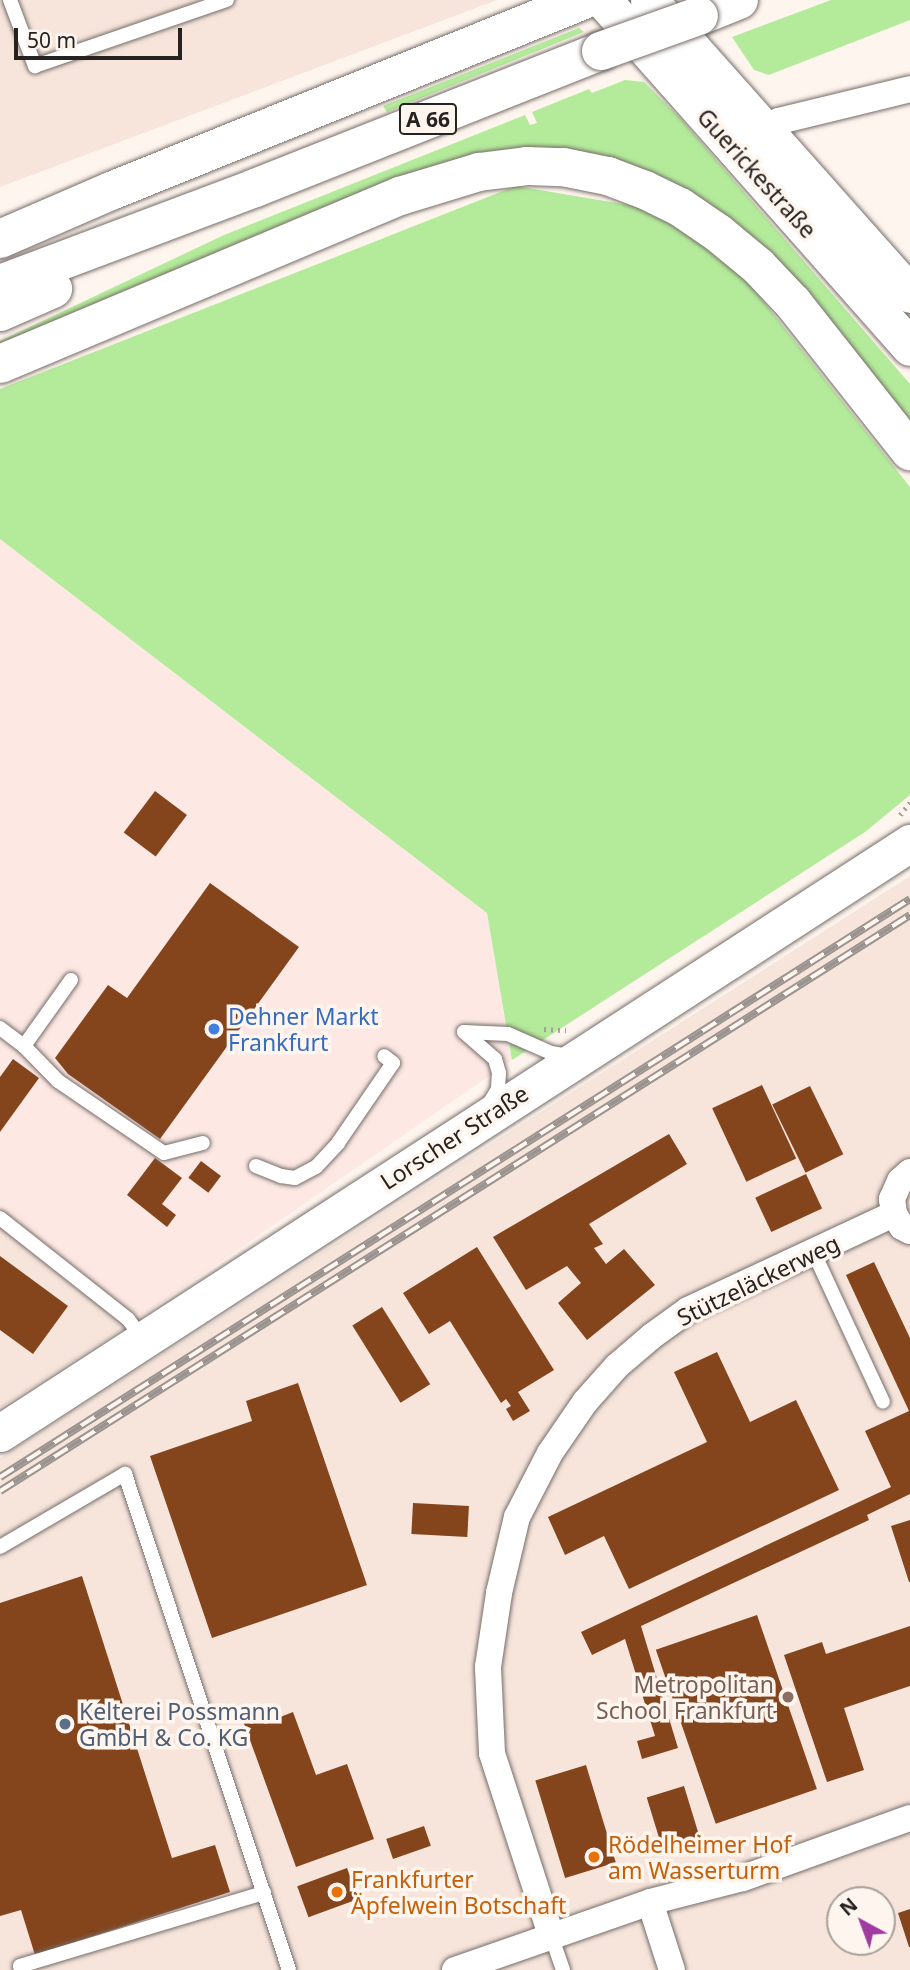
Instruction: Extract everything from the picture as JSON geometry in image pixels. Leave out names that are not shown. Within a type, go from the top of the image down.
[{"type":"highway","name":"A 66","points":[[0,284],[739,0]]},
{"type":"highway","name":"A 66","points":[[0,239],[111,191],[573,4]]},
{"type":"highway","points":[[0,364],[400,196],[479,172],[527,166],[563,167],[608,176],[645,190],[680,207],[718,233],[758,266],[793,303],[910,451]]},
{"type":"highway","points":[[0,312],[152,243],[255,188]]},
{"type":"highway","points":[[0,220],[111,191]]},
{"type":"main road","name":"Guerickestraße","points":[[603,0],[910,347]]},
{"type":"main road","name":"Guerickestraße","points":[[649,0],[910,294]]},
{"type":"main road","name":"Lorscher Straße","points":[[0,1433],[142,1338],[910,843]]},
{"type":"street","name":"Guerickestraße","points":[[762,130],[779,121],[910,89]]},
{"type":"street","name":"Stützeläckerweg","points":[[552,1938],[492,1753],[488,1667],[499,1592],[517,1517],[550,1453],[585,1402],[617,1366],[688,1310],[813,1251],[902,1222],[892,1199],[900,1181],[910,1172]]},
{"type":"street","points":[[455,1970],[650,1902],[743,1878],[910,1818]]},
{"type":"street","points":[[650,1902],[672,1970]]},
{"type":"lane","points":[[10,0],[35,66],[227,0]]},
{"type":"lane","points":[[24,1046],[71,980]]},
{"type":"lane","points":[[0,1028],[24,1046],[58,1081],[164,1153],[203,1143]]},
{"type":"lane","points":[[477,1122],[498,1089],[499,1073],[495,1059],[464,1032],[508,1034],[551,1053],[577,1057]]},
{"type":"lane","points":[[256,1166],[281,1176],[295,1178],[316,1167],[338,1143],[393,1063],[384,1056]]},
{"type":"lane","points":[[0,1218],[128,1320],[142,1338]]},
{"type":"lane","points":[[813,1251],[883,1402]]},
{"type":"lane","points":[[0,1547],[125,1474],[289,1970]]},
{"type":"lane","points":[[21,1970],[20,1966],[264,1894]]},
{"type":"lane","points":[[552,1938],[563,1970]]},
{"type":"shaded area","points":[[0,0],[497,0],[0,187]]},
{"type":"shaded area","points":[[0,539],[487,913],[512,1060],[135,1321],[0,1207]]},
{"type":"shaded area","points":[[910,876],[910,1970],[0,1970],[0,1458]]},
{"type":"shaded area","points":[[0,1207],[135,1321],[0,1408]]},
{"type":"green space","points":[[831,0],[910,0],[910,20],[769,75],[754,70],[732,37]]},
{"type":"green space","points":[[579,28],[584,32],[387,112],[383,106]]},
{"type":"green space","points":[[625,80],[644,82],[680,118],[910,384],[910,429],[811,304],[560,151],[0,355],[0,341],[224,235],[525,115],[530,125],[537,123],[532,112],[589,89],[592,93]]},
{"type":"green space","points":[[516,186],[652,209],[738,269],[910,487],[910,795],[865,832],[512,1060],[487,913],[0,539],[0,389]]},
{"type":"building","points":[[155,791],[187,815],[156,857],[124,833]]},
{"type":"building","points":[[210,883],[299,947],[160,1139],[68,1074],[55,1058],[108,985],[127,998]]},
{"type":"building","points":[[13,1059],[39,1078],[0,1132],[0,1077]]},
{"type":"building","points":[[762,1085],[796,1158],[746,1182],[712,1108]]},
{"type":"building","points":[[810,1086],[843,1154],[806,1173],[772,1104]]},
{"type":"building","points":[[669,1134],[687,1164],[589,1224],[603,1244],[594,1248],[606,1264],[624,1249],[655,1285],[587,1340],[558,1303],[581,1283],[567,1266],[526,1290],[493,1237]]},
{"type":"building","points":[[155,1158],[182,1178],[162,1204],[176,1215],[167,1227],[127,1195]]},
{"type":"building","points":[[201,1161],[221,1176],[208,1193],[188,1178]]},
{"type":"building","points":[[806,1174],[822,1208],[771,1232],[755,1198]]},
{"type":"building","points":[[477,1247],[554,1370],[518,1392],[530,1411],[513,1421],[506,1409],[511,1406],[506,1399],[501,1403],[450,1321],[429,1334],[403,1293]]},
{"type":"building","points":[[0,1256],[68,1306],[33,1354],[0,1330]]},
{"type":"building","points":[[874,1262],[910,1338],[910,1494],[867,1515],[869,1520],[641,1626],[678,1748],[642,1759],[637,1741],[655,1736],[625,1639],[592,1655],[581,1632],[891,1487],[865,1431],[909,1411],[846,1275]]},
{"type":"building","points":[[382,1307],[430,1384],[401,1403],[352,1326]]},
{"type":"building","points":[[717,1352],[750,1422],[796,1400],[839,1490],[629,1589],[604,1536],[565,1555],[548,1517],[707,1442],[674,1372]]},
{"type":"building","points":[[298,1383],[367,1585],[212,1638],[150,1456],[252,1421],[246,1401]]},
{"type":"building","points":[[413,1503],[469,1506],[467,1537],[411,1534]]},
{"type":"building","points":[[910,1520],[910,1582],[909,1582],[891,1526]]},
{"type":"building","name":"Kelterei Possmann GmbH & Co. KG","points":[[82,1576],[172,1858],[215,1845],[230,1892],[35,1955],[21,1910],[0,1916],[0,1603]]},
{"type":"building","points":[[757,1615],[817,1789],[716,1824],[656,1650]]},
{"type":"building","points":[[910,1626],[910,1686],[844,1708],[864,1770],[827,1782],[784,1655],[822,1642],[826,1654]]},
{"type":"building","points":[[265,1710],[270,1721],[293,1712],[316,1775],[347,1764],[374,1839],[296,1867],[242,1718]]},
{"type":"building","points":[[586,1765],[616,1863],[565,1878],[535,1780]]},
{"type":"building","points":[[684,1786],[701,1841],[664,1853],[647,1797]]},
{"type":"building","points":[[424,1826],[431,1846],[393,1859],[386,1839]]},
{"type":"building","points":[[347,1868],[358,1899],[308,1917],[297,1886]]},
{"type":"building","points":[[910,1909],[910,1947],[909,1947],[898,1913]]},
{"type":"railway","points":[[0,1477],[910,899]]},
{"type":"railway","points":[[0,1491],[910,915]]},
{"type":"place","name":"Dehner Markt Frankfurt","points":[[214,1029]]},
{"type":"place","name":"Metropolitan School Frankfurt","points":[[788,1697]]},
{"type":"place","name":"Kelterei Possmann GmbH & Co. KG","points":[[65,1724]]},
{"type":"place","name":"Rödelheimer Hof am Wasserturm","points":[[594,1857]]},
{"type":"place","name":"Frankfurter Äpfelwein Botschaft","points":[[337,1892]]}]
